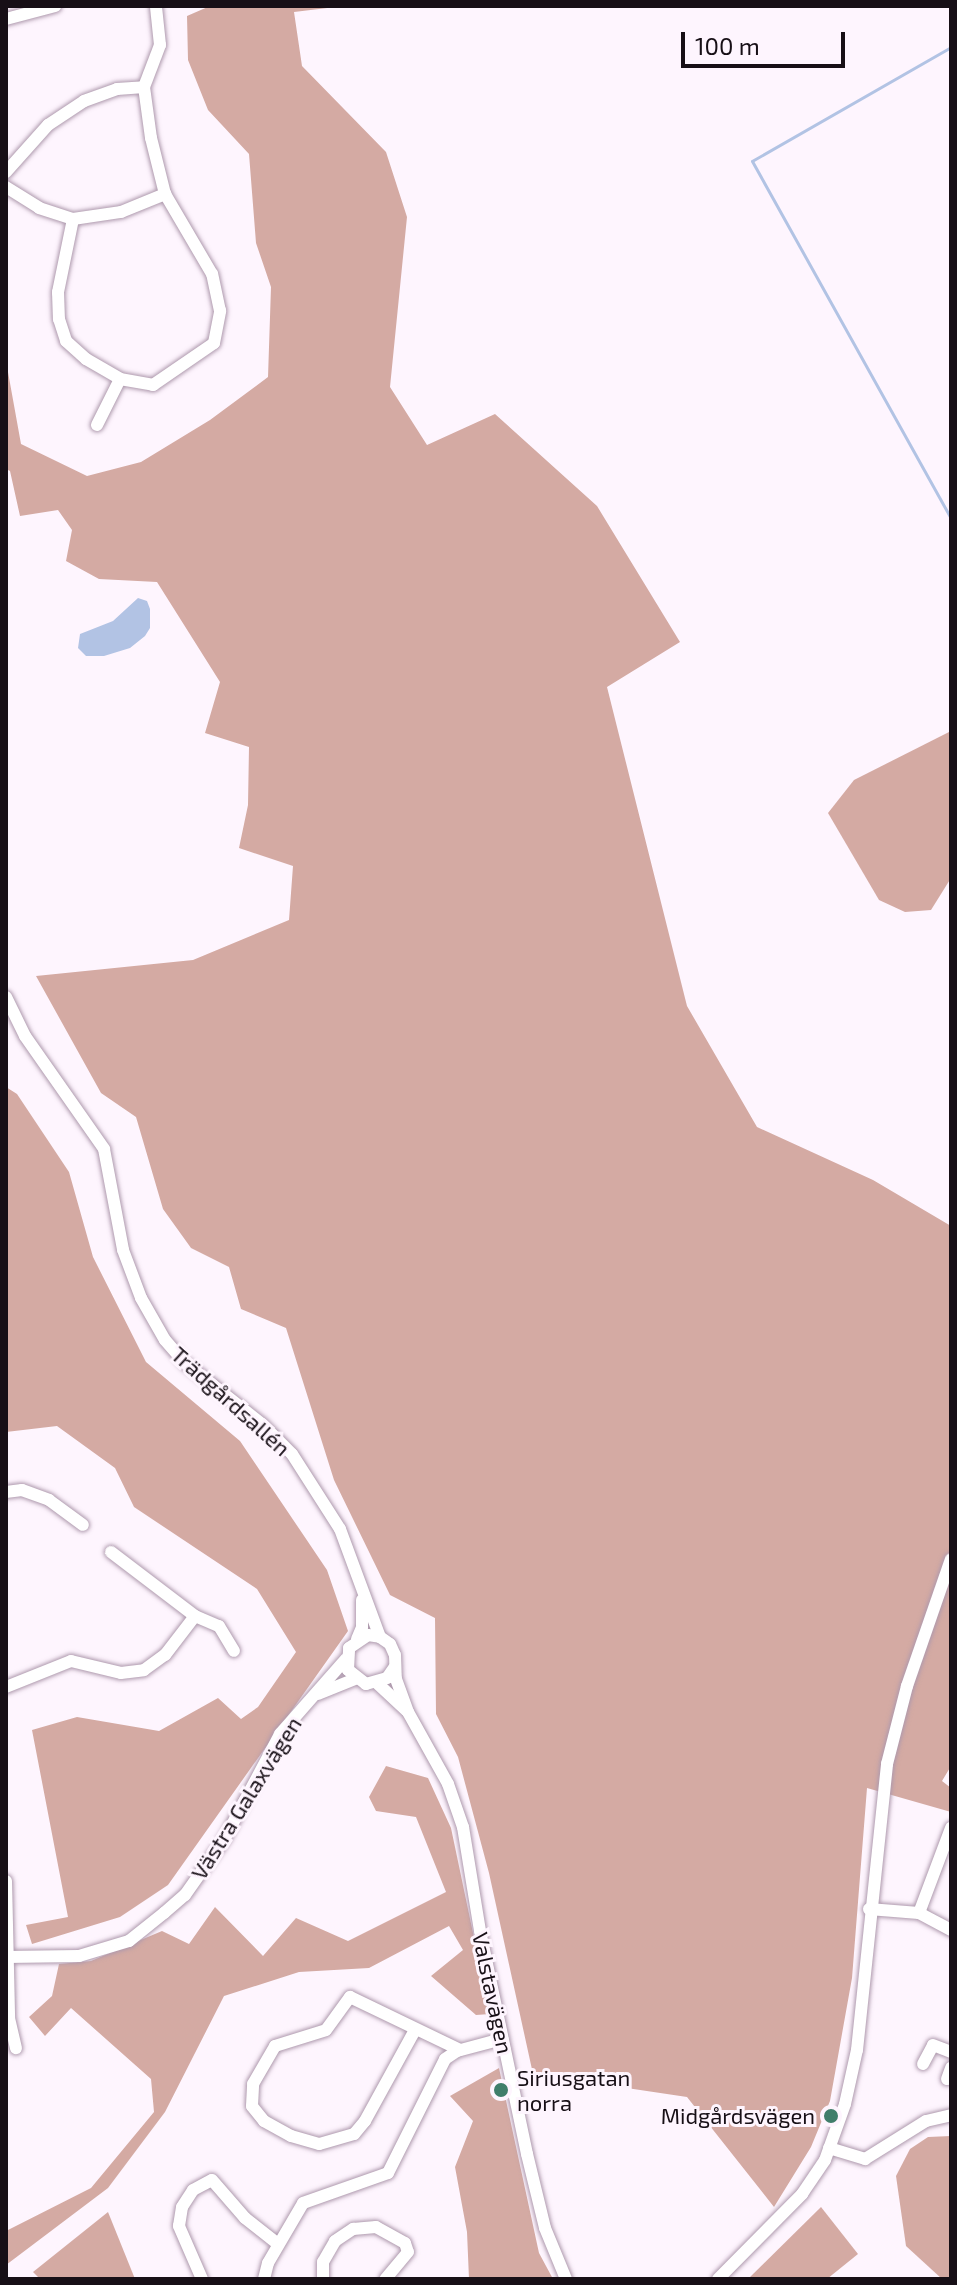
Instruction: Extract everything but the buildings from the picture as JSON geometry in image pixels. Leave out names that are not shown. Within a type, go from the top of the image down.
[{"type":"street","points":[[6,19],[55,6]]},
{"type":"street","points":[[73,219],[60,281],[59,319],[66,341],[86,359],[120,379],[153,385],[214,343],[220,311],[212,274],[165,194],[151,138],[144,87],[160,45],[156,6]]},
{"type":"street","points":[[6,172],[21,150],[48,125],[84,101],[117,89],[144,87]]},
{"type":"street","points":[[6,187],[39,208],[73,219],[121,212],[165,194]]},
{"type":"street","points":[[97,425],[120,379]]},
{"type":"street","name":"Trädgårdsallén","points":[[6,997],[25,1036],[104,1149],[123,1250],[141,1298],[165,1340],[185,1363],[262,1424],[292,1454],[340,1529],[380,1637]]},
{"type":"street","points":[[6,1492],[22,1490],[49,1500],[83,1525]]},
{"type":"street","points":[[111,1552],[195,1616],[219,1626],[234,1651]]},
{"type":"street","points":[[718,2279],[802,2194],[829,2148],[857,2050],[869,1909],[887,1764],[907,1686],[951,1559]]},
{"type":"street","name":"Trädgårdsallén","points":[[357,1639],[362,1627],[362,1588]]},
{"type":"street","points":[[6,1687],[71,1661],[121,1673],[144,1670],[165,1655],[195,1616]]},
{"type":"street","points":[[380,1637],[368,1635],[357,1639],[346,1659],[355,1679],[377,1683],[387,1678],[394,1668]]},
{"type":"street","name":"Valstavägen","points":[[380,1637],[390,1644],[395,1655],[394,1668],[408,1712],[448,1784],[463,1827],[502,2039],[545,2228],[566,2279]]},
{"type":"street","name":"Västra Galaxvägen","points":[[8,1957],[79,1956],[129,1941],[185,1895],[206,1865],[280,1734],[346,1659]]},
{"type":"street","name":"Västra Galaxvägen","points":[[312,1697],[355,1679]]},
{"type":"street","name":"Valstavägen","points":[[377,1683],[408,1712]]},
{"type":"street","points":[[919,1913],[951,1828]]},
{"type":"street","points":[[6,1881],[9,2018],[16,2048]]},
{"type":"street","points":[[869,1909],[919,1913],[951,1930]]},
{"type":"street","points":[[415,2030],[365,2121],[354,2134],[319,2144],[291,2136],[264,2121],[252,2106],[253,2084],[275,2046],[326,2030],[350,1997],[460,2050]]},
{"type":"street","points":[[264,2279],[278,2244],[303,2203],[388,2173],[445,2059],[460,2050],[502,2039]]},
{"type":"street","points":[[923,2064],[933,2045],[951,2052]]},
{"type":"street","points":[[829,2148],[865,2159],[926,2121],[951,2115]]},
{"type":"street","points":[[202,2279],[179,2226],[182,2207],[193,2190],[212,2180],[245,2218],[278,2244]]},
{"type":"street","points":[[323,2279],[323,2262],[335,2241],[353,2229],[376,2227],[405,2243],[408,2252],[385,2279]]},
{"type":"shaded area","points":[[210,6],[344,6],[294,12],[302,66],[386,152],[407,217],[390,387],[427,445],[495,414],[597,506],[680,642],[607,687],[687,1006],[757,1127],[873,1180],[951,1226],[951,1766],[942,1781],[951,1788],[951,1812],[867,1788],[852,1978],[830,2101],[811,2147],[774,2207],[687,2097],[533,2074],[489,1873],[458,1757],[436,1714],[435,1618],[390,1595],[334,1480],[286,1328],[241,1309],[229,1267],[191,1248],[163,1209],[136,1117],[101,1093],[36,976],[193,960],[289,920],[293,866],[239,848],[248,805],[249,747],[205,733],[220,682],[157,582],[99,579],[66,561],[72,530],[58,510],[20,516],[10,471],[6,469],[6,361],[21,444],[87,476],[141,462],[210,420],[268,377],[271,287],[256,243],[249,154],[208,110],[188,60],[187,16]]},
{"type":"shaded area","points":[[951,731],[951,878],[931,910],[905,912],[879,900],[828,813],[854,780]]},
{"type":"shaded area","points":[[6,1087],[17,1094],[69,1172],[93,1257],[146,1362],[240,1441],[327,1570],[348,1631],[168,1885],[120,1917],[32,1944],[26,1925],[68,1917],[32,1730],[77,1717],[159,1731],[218,1698],[241,1719],[258,1707],[296,1652],[257,1589],[134,1507],[115,1468],[57,1426],[6,1432]]},
{"type":"shaded area","points":[[386,1766],[428,1778],[451,1828],[490,2014],[476,2015],[431,1976],[463,1950],[449,1926],[369,1968],[299,1972],[224,1996],[165,2112],[108,2188],[6,2265],[6,2231],[91,2188],[154,2112],[151,2079],[71,2008],[45,2036],[29,2017],[52,1996],[59,1964],[91,1961],[162,1931],[189,1944],[215,1907],[263,1956],[296,1918],[348,1941],[446,1892],[416,1817],[376,1811],[369,1797]]},
{"type":"shaded area","points":[[499,2068],[539,2253],[553,2279],[469,2279],[467,2232],[455,2167],[473,2121],[450,2096]]},
{"type":"shaded area","points":[[951,2136],[951,2279],[942,2279],[906,2246],[896,2176],[910,2149],[928,2137]]},
{"type":"shaded area","points":[[821,2207],[858,2254],[827,2279],[748,2279]]},
{"type":"shaded area","points":[[108,2212],[135,2279],[40,2279],[33,2272]]},
{"type":"water","points":[[138,598],[147,601],[150,609],[150,628],[145,636],[130,648],[104,656],[86,656],[78,648],[80,634],[113,621]]},
{"type":"waterway","points":[[951,47],[752,161],[951,518]]},
{"type":"place","name":"Siriusgatan norra","points":[[501,2090]]},
{"type":"place","name":"Midgårdsvägen","points":[[831,2116]]}]
